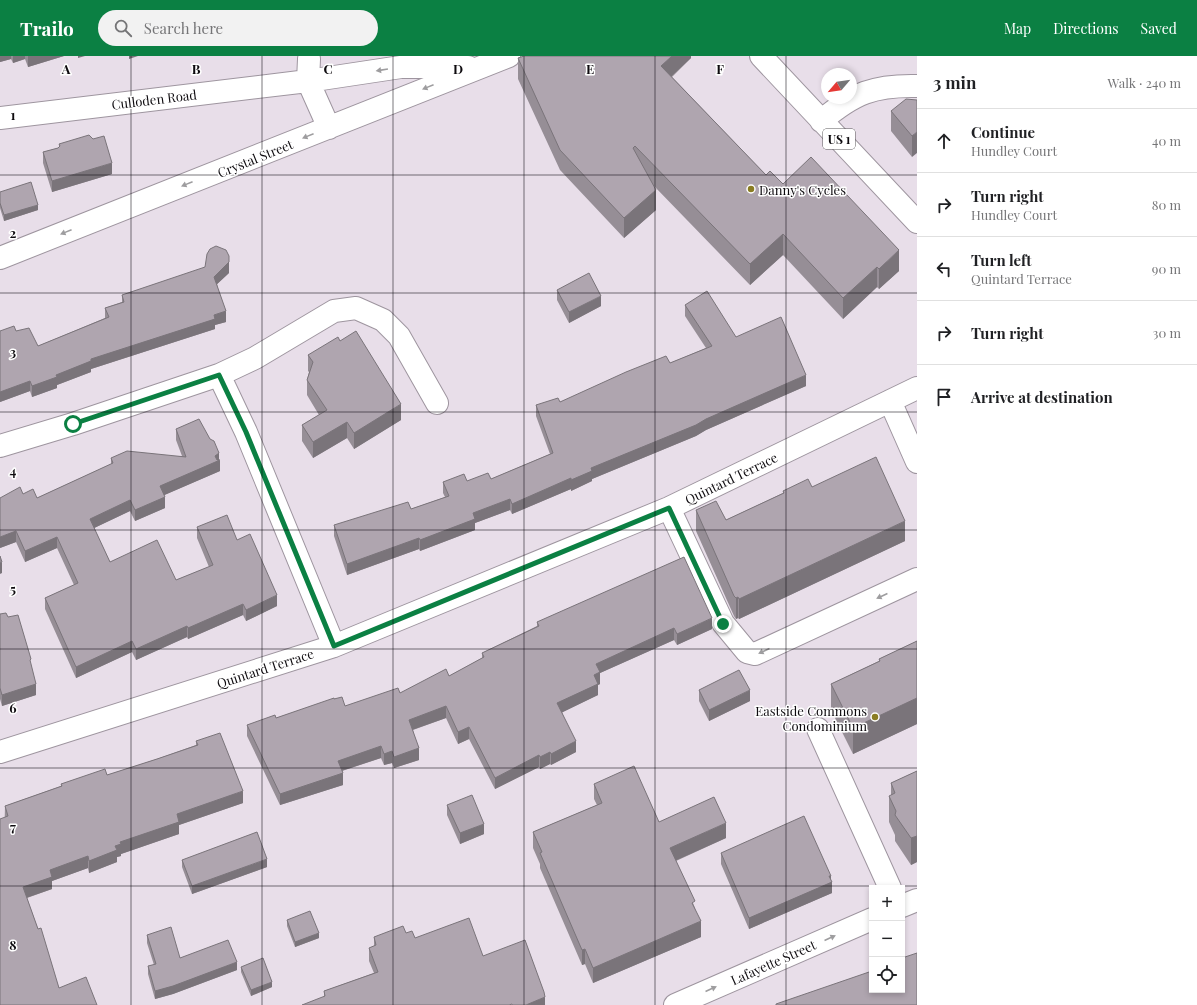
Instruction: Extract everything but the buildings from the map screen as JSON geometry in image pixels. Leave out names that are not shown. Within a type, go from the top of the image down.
[{"type":"street","name":"Crystal Street","points":[[0,258],[329,128],[477,67],[509,56]]},
{"type":"street","name":"US 1","points":[[761,56],[917,222]]},
{"type":"street","points":[[309,59],[308,81],[329,128]]},
{"type":"street","name":"Culloden Road","points":[[0,118],[308,81],[401,67],[477,67]]},
{"type":"street","points":[[821,121],[838,107],[869,90],[892,85],[917,86]]},
{"type":"street","points":[[0,446],[73,424],[219,375],[255,358],[334,311],[356,308],[383,320],[399,336],[437,403]]},
{"type":"street","points":[[219,375],[246,432],[334,646]]},
{"type":"street","name":"Quintard Terrace","points":[[0,752],[334,646],[669,508],[917,388]]},
{"type":"street","points":[[890,401],[917,462]]},
{"type":"street","points":[[669,508],[723,624],[747,652],[755,654],[917,579]]},
{"type":"street","points":[[818,728],[889,885]]},
{"type":"street","points":[[905,905],[917,900]]},
{"type":"street","name":"Lafayette Street","points":[[681,1004],[869,920]]},
{"type":"place","name":"Danny's Cycles","points":[[751,189]]},
{"type":"place","name":"Eastside Commons Condominium","points":[[875,717]]},
{"type":"route","points":[[73,424],[219,375],[246,432],[334,646],[669,508],[723,624]]}]
